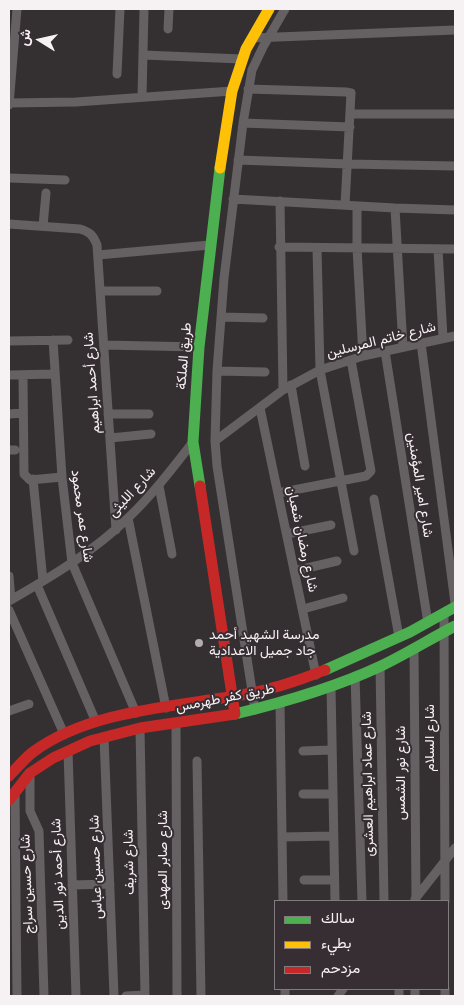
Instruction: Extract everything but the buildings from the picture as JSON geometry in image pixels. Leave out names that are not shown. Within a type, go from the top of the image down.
[{"type":"street","points":[[17,9],[12,23],[9,104],[52,104],[232,90]]},
{"type":"street","points":[[117,74],[120,9]]},
{"type":"street","points":[[142,98],[144,9]]},
{"type":"street","points":[[168,29],[169,9]]},
{"type":"street","name":"طريق الملكة","points":[[235,714],[193,442],[199,347],[210,245],[232,90],[242,59],[269,9]]},
{"type":"street","points":[[255,710],[219,483],[215,441],[217,371],[224,278],[248,89],[257,58],[286,9]]},
{"type":"street","points":[[252,38],[455,30]]},
{"type":"street","points":[[143,55],[242,59]]},
{"type":"street","points":[[248,89],[346,92],[351,94],[345,205]]},
{"type":"street","points":[[351,114],[455,114]]},
{"type":"street","points":[[243,123],[350,127]]},
{"type":"street","points":[[238,160],[455,166]]},
{"type":"street","points":[[9,178],[65,180]]},
{"type":"street","points":[[9,224],[43,226],[46,193]]},
{"type":"street","points":[[233,199],[455,210]]},
{"type":"street","points":[[280,201],[279,247],[287,388],[306,466]]},
{"type":"street","points":[[357,206],[357,248],[363,356]]},
{"type":"street","points":[[395,208],[403,347]]},
{"type":"street","name":"شارع أحمد ابراهيم","points":[[43,226],[87,231],[93,235],[97,245],[116,530]]},
{"type":"street","points":[[98,256],[210,245]]},
{"type":"street","points":[[279,247],[455,250]]},
{"type":"street","points":[[317,248],[320,370],[354,551]]},
{"type":"street","points":[[438,249],[443,338]]},
{"type":"street","points":[[207,278],[224,278]]},
{"type":"street","points":[[100,291],[157,292]]},
{"type":"street","points":[[221,317],[263,318]]},
{"type":"street","name":"شارع خاتم المرسلين","points":[[215,441],[287,388],[320,370],[363,356],[455,336]]},
{"type":"street","name":"شارع عمر محمود","points":[[53,340],[62,477],[72,563],[136,713]]},
{"type":"street","points":[[9,341],[68,340]]},
{"type":"street","points":[[421,343],[455,603]]},
{"type":"street","points":[[104,345],[199,347]]},
{"type":"street","name":"شارع امير المؤمنين","points":[[385,351],[428,623]]},
{"type":"street","points":[[278,493],[366,476],[371,471],[350,360]]},
{"type":"street","points":[[217,371],[265,372]]},
{"type":"street","points":[[9,375],[54,374]]},
{"type":"street","points":[[23,375],[24,474],[27,479],[62,477]]},
{"type":"street","name":"شارع رمضان شعبان","points":[[260,408],[316,675]]},
{"type":"street","points":[[9,414],[23,413]]},
{"type":"street","points":[[108,414],[149,414]]},
{"type":"street","points":[[110,438],[151,434]]},
{"type":"street","name":"شارع الليثى","points":[[10,601],[72,563],[116,530],[159,486],[193,442]]},
{"type":"street","points":[[33,479],[40,583],[96,722]]},
{"type":"street","points":[[159,486],[172,554]]},
{"type":"street","points":[[374,499],[399,637]]},
{"type":"street","points":[[128,518],[166,708]]},
{"type":"street","points":[[287,534],[331,525]]},
{"type":"street","points":[[294,571],[337,561]]},
{"type":"street","points":[[9,576],[10,601]]},
{"type":"street","points":[[302,609],[343,598]]},
{"type":"street","name":"طريق كفر طهرمس","points":[[9,775],[36,748],[64,734],[96,722],[136,713],[232,698],[316,675],[428,623],[455,607]]},
{"type":"street","points":[[9,610],[64,734]]},
{"type":"street","name":"شارع السلام","points":[[444,614],[444,900]]},
{"type":"street","name":"طريق كفر طهرمس","points":[[12,797],[30,773],[90,740],[140,728],[255,710],[330,686],[380,666],[455,626]]},
{"type":"street","name":"شارع نور الشمس","points":[[414,648],[415,900]]},
{"type":"street","name":"شارع عماد ابراهيم العشرى","points":[[380,666],[384,900]]},
{"type":"street","points":[[355,676],[362,900]]},
{"type":"street","points":[[330,686],[334,900]]},
{"type":"street","points":[[280,702],[283,900]]},
{"type":"street","points":[[9,711],[29,704]]},
{"type":"street","name":"شارع صابر المهدى","points":[[176,723],[177,996]]},
{"type":"street","name":"شارع شريف","points":[[140,728],[145,996]]},
{"type":"street","name":"شارع حسين عباس","points":[[104,736],[114,996]]},
{"type":"street","points":[[303,750],[332,750]]},
{"type":"street","name":"شارع أحمد نور الدين","points":[[68,751],[76,996]]},
{"type":"street","points":[[197,761],[201,996]]},
{"type":"street","name":"شارع حسين سراج","points":[[30,773],[30,811],[39,830],[44,996]]},
{"type":"street","points":[[9,775],[22,783]]},
{"type":"street","points":[[303,794],[332,794]]},
{"type":"street","points":[[12,797],[17,996]]},
{"type":"street","points":[[282,837],[333,836]]},
{"type":"street","points":[[415,900],[455,848]]},
{"type":"street","points":[[304,880],[334,880]]},
{"type":"street","points":[[72,885],[110,884]]},
{"type":"street","points":[[126,996],[145,996]]},
{"type":"traffic: fast","points":[[200,486],[193,442],[199,347],[220,168]]},
{"type":"traffic: fast","points":[[325,670],[410,632],[455,607]]},
{"type":"traffic: fast","points":[[235,714],[327,688],[363,674],[455,626]]},
{"type":"traffic: slow","points":[[220,168],[232,91],[246,49],[269,9]]},
{"type":"traffic: jam","points":[[200,486],[235,714]]},
{"type":"traffic: jam","points":[[9,776],[33,752],[56,738],[80,727],[133,712],[263,691],[325,670]]},
{"type":"traffic: jam","points":[[9,800],[30,773],[53,758],[90,741],[140,728],[235,714]]},
{"type":"place","name":"مدرسة الشهيد أحمد جاد جميل الاعدادية","points":[[199,643]]}]
